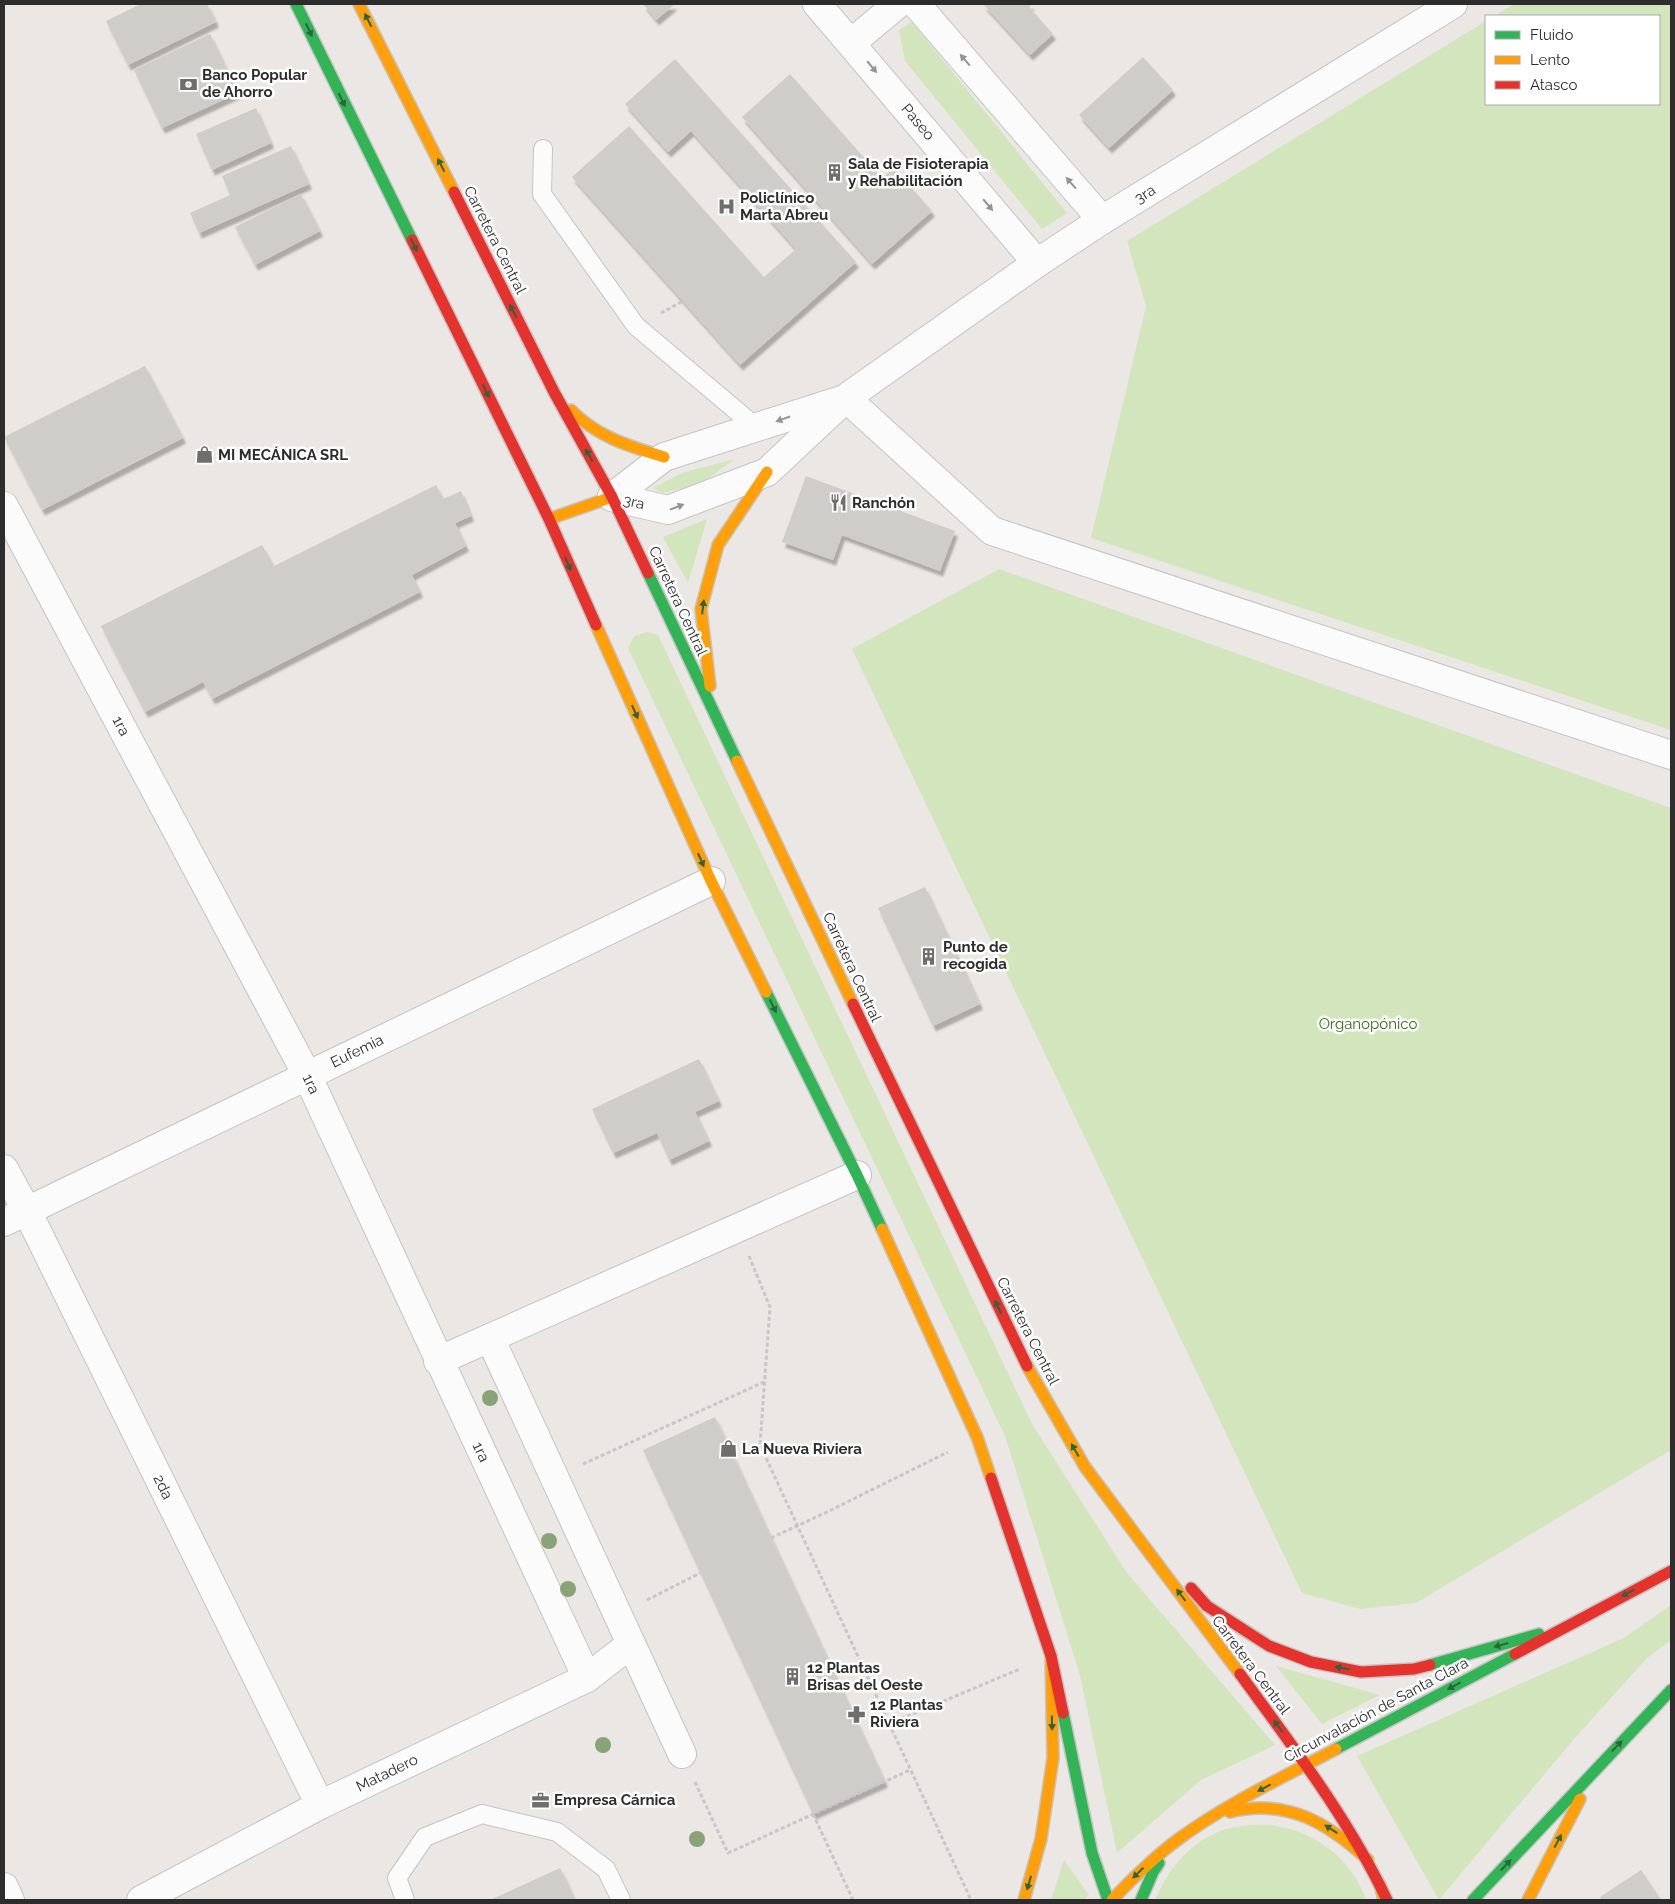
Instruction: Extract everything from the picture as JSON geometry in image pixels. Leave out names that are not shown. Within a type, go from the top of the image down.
[{"type":"main road","points":[[296,4],[548,519],[711,881],[856,1176],[977,1437],[1051,1656],[1092,1853],[1108,1900]]},
{"type":"main road","name":"Carretera Central","points":[[360,4],[554,392],[612,497],[1019,1352],[1085,1467],[1307,1765],[1368,1860],[1385,1900]]},
{"type":"main road","points":[[554,392],[581,422],[610,440],[664,457]]},
{"type":"main road","points":[[712,707],[701,609],[718,545],[767,472]]},
{"type":"main road","points":[[548,519],[612,497]]},
{"type":"main road","points":[[1085,1467],[1207,1606],[1269,1646],[1311,1662],[1361,1672],[1414,1669],[1564,1626]]},
{"type":"main road","name":"Circunvalación de Santa Clara","points":[[1112,1900],[1156,1856],[1207,1820],[1564,1626],[1671,1571]]},
{"type":"main road","points":[[1024,1900],[1042,1839],[1053,1758],[1051,1656]]},
{"type":"main road","points":[[1473,1900],[1671,1690]]},
{"type":"main road","points":[[1528,1900],[1596,1769]]},
{"type":"main road","points":[[1207,1820],[1234,1810],[1264,1807],[1293,1811],[1320,1822],[1345,1838],[1368,1860]]},
{"type":"main road","points":[[1141,1900],[1153,1872],[1169,1850],[1189,1831]]},
{"type":"street","name":"Paseo","points":[[817,4],[1037,263]]},
{"type":"street","points":[[851,43],[898,4]]},
{"type":"street","points":[[916,4],[1102,220]]},
{"type":"street","name":"3ra","points":[[612,497],[668,510],[767,472],[846,398],[1037,263],[1102,220],[1454,4]]},
{"type":"street","points":[[846,398],[992,531],[1671,755]]},
{"type":"street","name":"3ra","points":[[612,497],[664,457],[846,398]]},
{"type":"street","name":"1ra","points":[[4,506],[307,1075],[438,1361],[587,1678]]},
{"type":"street","name":"Eufemia","points":[[15,1217],[711,881]]},
{"type":"street","name":"2da","points":[[4,1169],[15,1217],[320,1806]]},
{"type":"street","points":[[438,1361],[856,1176]]},
{"type":"street","points":[[490,1338],[682,1754]]},
{"type":"street","name":"Matadero","points":[[141,1900],[320,1806],[587,1678],[631,1644]]},
{"type":"street","points":[[4,1887],[10,1900]]},
{"type":"lane","points":[[543,149],[542,194],[636,326],[757,428]]},
{"type":"lane","points":[[404,1900],[397,1878],[425,1836],[482,1814],[558,1832],[606,1870],[621,1900]]},
{"type":"path","points":[[738,1228],[770,1307],[760,1445],[970,1900]]},
{"type":"path","points":[[554,1477],[765,1381]]},
{"type":"path","points":[[771,1538],[977,1437]]},
{"type":"path","points":[[617,1614],[700,1573]]},
{"type":"path","points":[[889,1724],[1051,1656]]},
{"type":"path","points":[[682,1754],[728,1853],[910,1770]]},
{"type":"path","points":[[813,1814],[853,1900]]},
{"type":"green space","points":[[1514,4],[1671,4],[1671,730],[1091,538],[1146,306],[1127,241],[1485,22],[1485,105],[1660,105],[1660,15],[1496,15]]},
{"type":"green space","points":[[912,22],[1067,213],[1042,229],[905,61],[899,30]]},
{"type":"green space","points":[[734,459],[703,483],[662,493],[653,488],[682,473]]},
{"type":"green space","points":[[707,519],[688,583],[663,537]]},
{"type":"green space","name":"Organopónico","points":[[999,569],[1671,808],[1671,1450],[1416,1603],[1361,1609],[1302,1593],[852,649]]},
{"type":"green space","points":[[647,632],[658,635],[1032,1424],[1127,1573],[1275,1745],[1201,1780],[1117,1853],[1080,1675],[1005,1436],[628,648],[634,636]]},
{"type":"green space","points":[[1671,1605],[1671,1640],[1647,1658],[1573,1740],[1439,1900],[1357,1756],[1624,1638]]},
{"type":"green space","points":[[1276,1666],[1380,1695],[1322,1724]]},
{"type":"green space","points":[[1250,1825],[1271,1825],[1292,1830],[1320,1842],[1343,1861],[1360,1886],[1366,1900],[1155,1900],[1166,1878],[1190,1849],[1211,1835],[1223,1830]]},
{"type":"green space","points":[[1064,1860],[1089,1895],[1084,1900],[1051,1900]]},
{"type":"building","points":[[141,4],[207,4],[216,22],[128,65],[106,21]]},
{"type":"building","points":[[643,4],[675,4],[656,20]]},
{"type":"building","points":[[983,4],[1032,4],[1029,7],[1053,34],[1030,55]]},
{"type":"building","name":"Banco Popular de Ahorro","points":[[210,34],[238,93],[162,128],[134,70]]},
{"type":"building","points":[[1143,57],[1173,90],[1109,148],[1079,115]]},
{"type":"building","points":[[675,59],[856,262],[740,365],[572,177],[629,126],[764,277],[796,249],[691,131],[668,152],[625,104]]},
{"type":"building","name":"Sala de Fisioterapia y Rehabilitación","points":[[790,74],[882,178],[894,168],[932,211],[872,264],[742,117]]},
{"type":"building","points":[[256,108],[271,143],[212,170],[196,134]]},
{"type":"building","points":[[291,146],[309,184],[199,233],[190,213],[230,195],[222,176]]},
{"type":"building","points":[[301,194],[320,231],[255,265],[235,227]]},
{"type":"building","points":[[145,366],[183,438],[42,510],[4,437]]},
{"type":"building","name":"Ranchón","points":[[806,476],[955,531],[940,571],[842,535],[833,560],[782,542]]},
{"type":"building","points":[[436,485],[443,499],[461,491],[471,516],[455,523],[466,546],[412,575],[420,592],[212,699],[203,682],[145,712],[101,626],[262,545],[274,566]]},
{"type":"building","name":"Punto de recogida","points":[[925,887],[980,1004],[933,1026],[878,908]]},
{"type":"building","points":[[699,1059],[719,1101],[695,1112],[709,1141],[669,1160],[657,1133],[613,1153],[592,1109]]},
{"type":"building","name":"12 Plantas Brisas del Oeste","points":[[715,1417],[885,1782],[813,1814],[643,1450]]},
{"type":"building","points":[[560,1868],[575,1900],[490,1900]]},
{"type":"building","points":[[1641,1870],[1661,1900],[1602,1900],[1600,1897]]},
{"type":"traffic: fast","points":[[296,4],[412,240]]},
{"type":"traffic: fast","points":[[648,573],[737,761]]},
{"type":"traffic: fast","points":[[766,992],[882,1229]]},
{"type":"traffic: fast","points":[[1430,1665],[1539,1634]]},
{"type":"traffic: fast","points":[[1336,1749],[1515,1654]]},
{"type":"traffic: fast","points":[[1473,1900],[1671,1690]]},
{"type":"traffic: fast","points":[[1063,1713],[1092,1853],[1108,1900]]},
{"type":"traffic: fast","points":[[1141,1900],[1159,1863]]},
{"type":"traffic: slow","points":[[359,4],[454,192]]},
{"type":"traffic: slow","points":[[571,410],[592,427],[614,440],[664,457]]},
{"type":"traffic: slow","points":[[710,686],[701,609],[718,545],[767,472]]},
{"type":"traffic: slow","points":[[549,519],[612,497]]},
{"type":"traffic: slow","points":[[596,625],[711,881],[766,992]]},
{"type":"traffic: slow","points":[[737,761],[853,1004]]},
{"type":"traffic: slow","points":[[882,1229],[977,1437],[991,1478]]},
{"type":"traffic: slow","points":[[1027,1366],[1085,1467],[1240,1674]]},
{"type":"traffic: slow","points":[[1024,1900],[1041,1839],[1053,1758],[1051,1656]]},
{"type":"traffic: slow","points":[[1112,1900],[1153,1860],[1198,1825],[1256,1791],[1336,1749]]},
{"type":"traffic: slow","points":[[1528,1900],[1580,1799]]},
{"type":"traffic: slow","points":[[1230,1812],[1270,1808],[1288,1811],[1322,1825],[1338,1835],[1368,1860]]},
{"type":"traffic: slow","points":[[1380,1885],[1384,1900]]},
{"type":"traffic: jam","points":[[454,192],[554,392],[612,497],[648,573]]},
{"type":"traffic: jam","points":[[412,240],[549,519],[596,625]]},
{"type":"traffic: jam","points":[[853,1004],[1027,1366]]},
{"type":"traffic: jam","points":[[991,1478],[1051,1656],[1063,1713]]},
{"type":"traffic: jam","points":[[1515,1654],[1671,1571]]},
{"type":"traffic: jam","points":[[1191,1588],[1207,1606],[1269,1646],[1311,1662],[1361,1672],[1414,1669],[1430,1665]]},
{"type":"traffic: jam","points":[[1240,1674],[1319,1784],[1355,1840],[1387,1900]]},
{"type":"place","name":"Banco Popular de Ahorro","points":[[188,84]]},
{"type":"place","name":"Sala de Fisioterapia y Rehabilitación","points":[[834,173]]},
{"type":"place","name":"Policlínico Marta Abreu","points":[[726,207]]},
{"type":"place","name":"MI MECÁNICA SRL","points":[[204,455]]},
{"type":"place","name":"Ranchón","points":[[838,503]]},
{"type":"place","name":"Punto de recogida","points":[[929,956]]},
{"type":"place","name":"La Nueva Riviera","points":[[728,1449]]},
{"type":"place","name":"12 Plantas Brisas del Oeste","points":[[793,1677]]},
{"type":"place","name":"12 Plantas Riviera","points":[[856,1714]]},
{"type":"place","name":"Empresa Cárnica","points":[[540,1800]]}]
